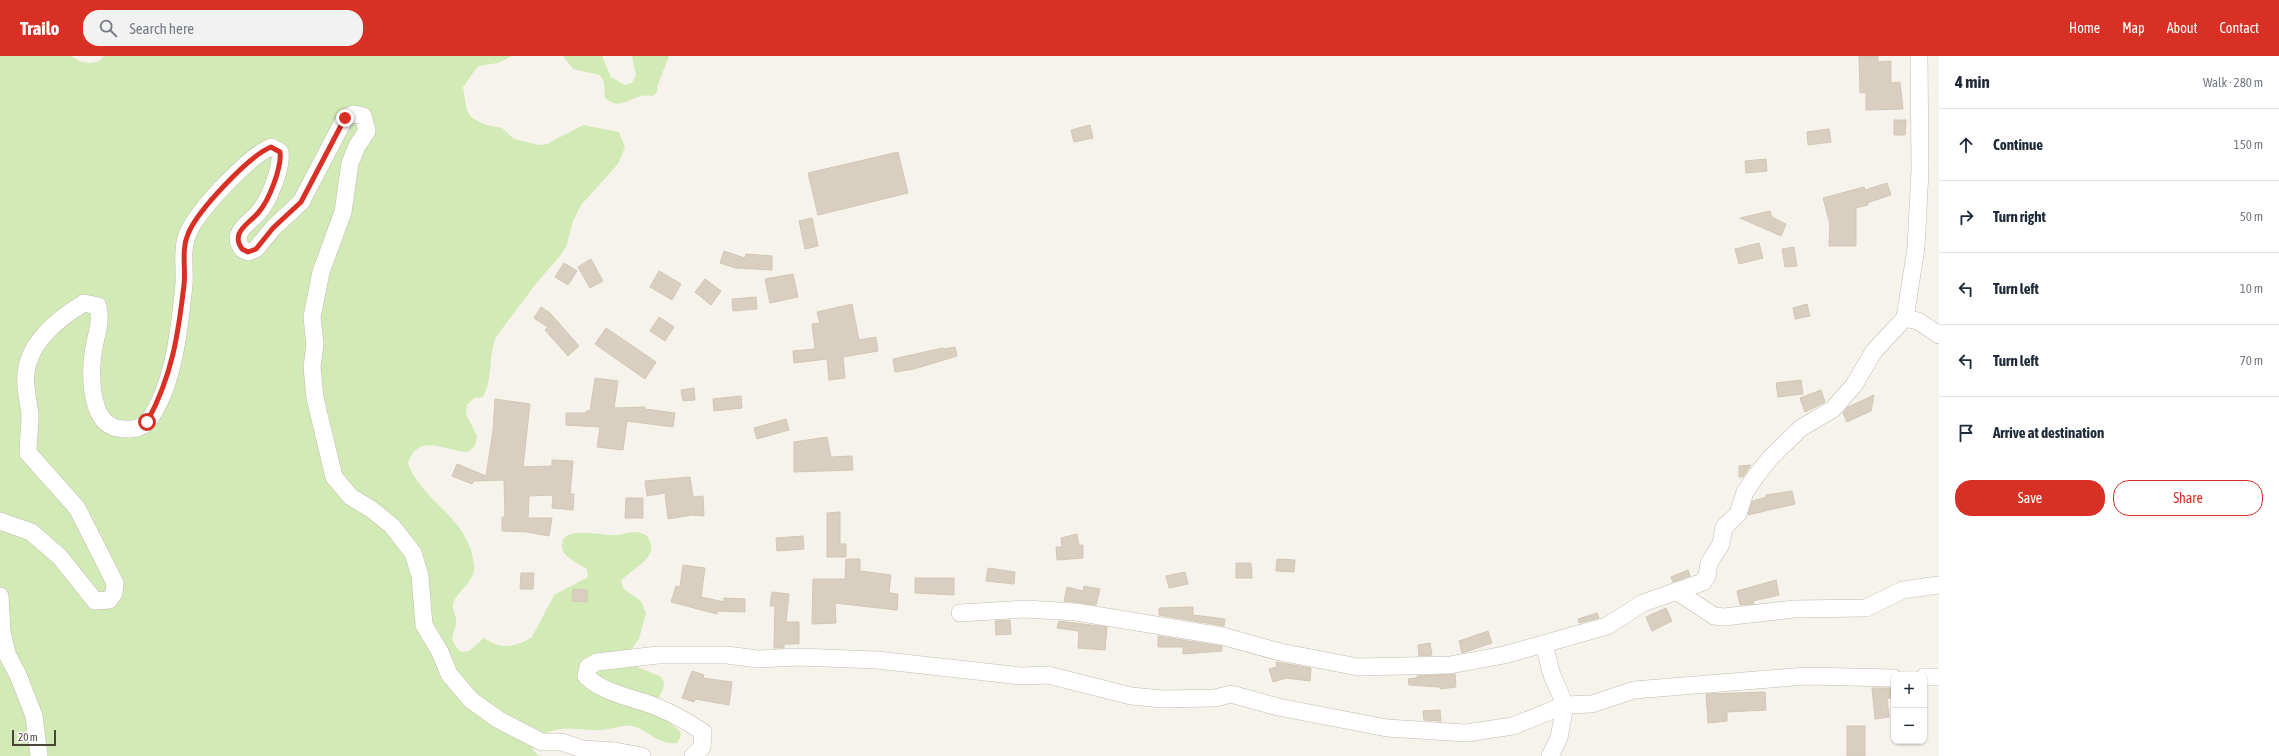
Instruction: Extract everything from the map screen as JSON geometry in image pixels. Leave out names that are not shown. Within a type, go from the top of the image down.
[{"type":"street","points":[[960,613],[1025,609],[1076,612],[1222,636],[1287,653],[1358,667],[1450,665],[1504,655],[1607,626],[1643,603],[1703,582],[1707,576],[1709,563],[1721,544],[1724,527],[1738,514],[1745,492],[1756,476],[1771,457],[1801,428],[1833,409],[1854,385],[1874,351],[1905,318],[1916,248],[1920,178],[1919,56]]},
{"type":"street","points":[[0,520],[31,532],[60,558],[95,601],[109,600],[114,594],[115,583],[77,508],[28,453],[30,416],[26,373],[31,357],[44,334],[63,316],[84,303],[98,306],[101,320],[92,355],[95,402],[102,420],[116,428],[124,429],[135,429],[147,422],[162,395],[173,359],[184,286],[184,252],[188,234],[197,218],[255,156],[271,147],[276,149],[280,152],[281,161],[277,173],[260,212],[240,233],[238,241],[242,249],[248,252],[256,249],[273,228],[301,202],[345,118],[354,114],[363,116],[367,131],[356,146],[350,163],[343,212],[321,272],[312,317],[314,344],[312,367],[315,398],[334,477],[351,497],[371,509],[392,526],[413,553],[420,576],[424,625],[440,652],[449,674],[471,700],[499,720],[542,742],[562,742],[582,749],[616,751],[642,756]]},
{"type":"street","points":[[1905,318],[1918,321],[1939,335]]},
{"type":"street","points":[[1676,591],[1714,616],[1724,617],[1794,609],[1866,608],[1903,590],[1939,586]]},
{"type":"street","points":[[0,596],[2,630],[6,654],[18,675],[34,716],[39,756]]},
{"type":"street","points":[[1544,644],[1552,675],[1564,706],[1559,738],[1550,756]]},
{"type":"street","points":[[693,756],[702,747],[703,732],[675,715],[610,690],[586,676],[588,667],[597,662],[658,655],[727,655],[757,659],[798,657],[877,660],[1021,676],[1048,675],[1131,696],[1162,699],[1215,698],[1230,694],[1285,708],[1387,728],[1466,733],[1513,726],[1564,706],[1592,704],[1634,690],[1806,676],[1891,678]]},
{"type":"street","points":[[1927,677],[1939,676]]},
{"type":"green space","points":[[0,56],[70,56],[82,62],[91,63],[99,61],[104,56],[512,56],[498,63],[478,66],[463,87],[467,111],[472,118],[486,125],[502,128],[514,139],[539,145],[547,144],[583,125],[619,132],[625,147],[618,164],[581,205],[573,221],[566,247],[538,281],[496,337],[486,390],[483,397],[474,398],[467,405],[466,414],[477,436],[475,446],[468,452],[426,445],[413,453],[408,463],[414,477],[454,521],[470,548],[474,571],[453,604],[456,620],[452,637],[456,647],[461,652],[469,651],[484,638],[494,644],[504,646],[519,644],[528,640],[532,637],[554,595],[588,577],[587,569],[564,553],[562,544],[567,536],[577,533],[618,535],[634,532],[646,535],[651,543],[649,556],[621,581],[624,589],[641,601],[646,613],[639,639],[630,651],[629,664],[660,676],[663,679],[663,690],[655,704],[664,718],[680,731],[681,736],[677,743],[658,740],[632,726],[621,726],[601,730],[558,729],[550,731],[541,736],[533,746],[533,750],[541,756],[0,756]]},
{"type":"green space","points":[[563,56],[602,56],[611,77],[625,85],[632,83],[636,75],[632,56],[669,56],[657,87],[658,90],[653,96],[639,97],[622,103],[617,103],[611,102],[605,98],[604,82],[600,75],[573,69]]},
{"type":"building","points":[[1859,56],[1878,56],[1878,62],[1891,61],[1891,83],[1900,82],[1903,109],[1866,110],[1866,92],[1860,93]]},
{"type":"building","points":[[1894,120],[1906,120],[1905,135],[1894,135]]},
{"type":"building","points":[[1090,125],[1093,138],[1074,142],[1071,130]]},
{"type":"building","points":[[1829,129],[1831,142],[1808,145],[1807,132]]},
{"type":"building","points":[[898,152],[908,193],[818,215],[808,173]]},
{"type":"building","points":[[1766,159],[1767,171],[1746,173],[1745,161]]},
{"type":"building","points":[[1887,183],[1891,195],[1867,203],[1868,205],[1856,208],[1856,246],[1829,246],[1830,224],[1823,198],[1864,187],[1865,190]]},
{"type":"building","points":[[1770,211],[1772,217],[1786,224],[1781,236],[1740,218]]},
{"type":"building","points":[[812,218],[818,246],[805,249],[799,221]]},
{"type":"building","points":[[1759,243],[1763,258],[1739,264],[1735,249]]},
{"type":"building","points":[[1794,247],[1797,266],[1785,267],[1782,249]]},
{"type":"building","points":[[724,251],[745,258],[746,254],[772,256],[772,270],[735,268],[720,263]]},
{"type":"building","points":[[591,259],[603,281],[590,288],[578,267]]},
{"type":"building","points":[[564,263],[577,271],[568,285],[555,277]]},
{"type":"building","points":[[659,271],[681,284],[672,300],[650,287]]},
{"type":"building","points":[[793,274],[798,297],[770,303],[765,279]]},
{"type":"building","points":[[705,279],[721,291],[711,305],[695,292]]},
{"type":"building","points":[[756,297],[757,309],[733,311],[732,299]]},
{"type":"building","points":[[852,304],[859,340],[876,337],[878,351],[843,357],[845,378],[829,380],[827,359],[794,363],[793,351],[815,349],[812,324],[820,323],[817,312]]},
{"type":"building","points":[[1807,304],[1810,316],[1795,319],[1793,308]]},
{"type":"building","points":[[541,307],[550,313],[579,346],[568,356],[545,330],[548,327],[534,318]]},
{"type":"building","points":[[659,317],[674,327],[665,341],[650,331]]},
{"type":"building","points":[[606,328],[656,362],[645,379],[595,344]]},
{"type":"building","points":[[955,347],[957,356],[914,369],[895,372],[893,359],[943,348]]},
{"type":"building","points":[[595,378],[618,381],[614,408],[645,407],[645,409],[675,413],[673,427],[627,421],[623,450],[597,447],[600,427],[566,425],[566,413],[586,413],[586,411],[590,411]]},
{"type":"building","points":[[1801,380],[1803,394],[1778,397],[1776,383]]},
{"type":"building","points":[[694,388],[695,400],[683,401],[681,390]]},
{"type":"building","points":[[1821,390],[1825,402],[1805,412],[1800,398]]},
{"type":"building","points":[[1874,395],[1871,411],[1847,422],[1843,413],[1848,407]]},
{"type":"building","points":[[741,396],[742,408],[714,411],[713,399]]},
{"type":"building","points":[[495,399],[530,404],[523,467],[552,466],[552,460],[573,461],[570,494],[574,494],[573,510],[552,508],[553,495],[529,496],[528,518],[552,518],[549,536],[527,532],[502,531],[502,517],[505,517],[504,480],[473,481],[472,484],[452,476],[457,464],[486,476],[493,431]]},
{"type":"building","points":[[786,419],[789,430],[757,439],[754,428]]},
{"type":"building","points":[[827,437],[831,457],[852,456],[853,470],[794,472],[794,442]]},
{"type":"building","points":[[1751,465],[1743,477],[1739,477],[1739,466]]},
{"type":"building","points":[[690,477],[693,497],[703,496],[704,516],[692,515],[668,519],[665,493],[647,496],[645,481]]},
{"type":"building","points":[[1792,491],[1795,504],[1748,515],[1752,501],[1767,497],[1766,495]]},
{"type":"building","points":[[626,498],[643,498],[643,518],[625,518]]},
{"type":"building","points":[[840,512],[840,544],[846,544],[846,557],[827,557],[827,513]]},
{"type":"building","points":[[1077,534],[1079,545],[1083,545],[1083,558],[1057,560],[1056,547],[1062,547],[1061,538]]},
{"type":"building","points":[[803,536],[804,549],[777,551],[776,538]]},
{"type":"building","points":[[846,559],[860,559],[860,571],[891,575],[889,593],[898,594],[897,610],[835,603],[836,623],[812,624],[813,579],[845,579]]},
{"type":"building","points":[[1277,559],[1295,560],[1294,572],[1276,571]]},
{"type":"building","points":[[1236,563],[1251,563],[1252,578],[1236,578]]},
{"type":"building","points":[[683,565],[705,568],[701,597],[724,602],[724,598],[745,599],[745,612],[717,611],[717,614],[671,602],[676,586],[680,587]]},
{"type":"building","points":[[988,568],[1015,572],[1014,584],[986,581]]},
{"type":"building","points":[[1688,570],[1690,576],[1673,582],[1671,577]]},
{"type":"building","points":[[1185,572],[1188,584],[1169,588],[1166,576]]},
{"type":"building","points":[[521,573],[534,573],[533,589],[520,589]]},
{"type":"building","points":[[915,578],[954,578],[954,595],[915,593]]},
{"type":"building","points":[[1776,580],[1779,595],[1753,601],[1754,604],[1740,605],[1737,591]]},
{"type":"building","points":[[1084,586],[1100,589],[1096,605],[1064,601],[1067,587],[1083,591]]},
{"type":"building","points":[[573,589],[587,590],[587,602],[572,601]]},
{"type":"building","points":[[772,592],[789,594],[786,622],[799,622],[799,644],[784,644],[784,648],[774,648],[775,606],[770,606]]},
{"type":"building","points":[[1193,607],[1193,615],[1225,619],[1224,626],[1159,615],[1159,608]]},
{"type":"building","points":[[1666,608],[1672,621],[1652,631],[1646,617]]},
{"type":"building","points":[[1597,613],[1599,618],[1579,623],[1578,619]]},
{"type":"building","points":[[1010,620],[1011,634],[996,635],[995,621]]},
{"type":"building","points":[[1059,621],[1107,627],[1105,650],[1078,648],[1079,631],[1057,628]]},
{"type":"building","points":[[1488,631],[1492,643],[1462,653],[1459,641]]},
{"type":"building","points":[[1158,636],[1222,646],[1222,651],[1183,654],[1183,647],[1158,647]]},
{"type":"building","points":[[1430,643],[1432,655],[1419,656],[1418,645]]},
{"type":"building","points":[[1276,662],[1311,668],[1310,681],[1286,678],[1273,682],[1269,669],[1277,667]]},
{"type":"building","points":[[692,671],[704,675],[703,678],[732,682],[729,705],[695,699],[694,702],[682,698]]},
{"type":"building","points":[[1455,674],[1456,687],[1440,689],[1440,687],[1409,685],[1408,679],[1417,678],[1417,676]]},
{"type":"building","points":[[1872,688],[1891,688],[1891,698],[1887,698],[1889,717],[1875,719]]},
{"type":"building","points":[[1765,692],[1766,710],[1727,712],[1727,721],[1708,723],[1706,694]]},
{"type":"building","points":[[1440,710],[1441,721],[1424,720],[1423,711]]},
{"type":"building","points":[[1847,726],[1865,726],[1865,756],[1847,756]]},
{"type":"route","points":[[147,422],[162,395],[173,359],[184,286],[184,252],[188,234],[197,218],[221,190],[255,156],[261,151],[271,147],[276,149],[280,152],[281,161],[269,193],[260,212],[240,233],[238,241],[242,249],[248,252],[256,249],[273,228],[286,218],[301,202],[334,143],[345,118]]}]
